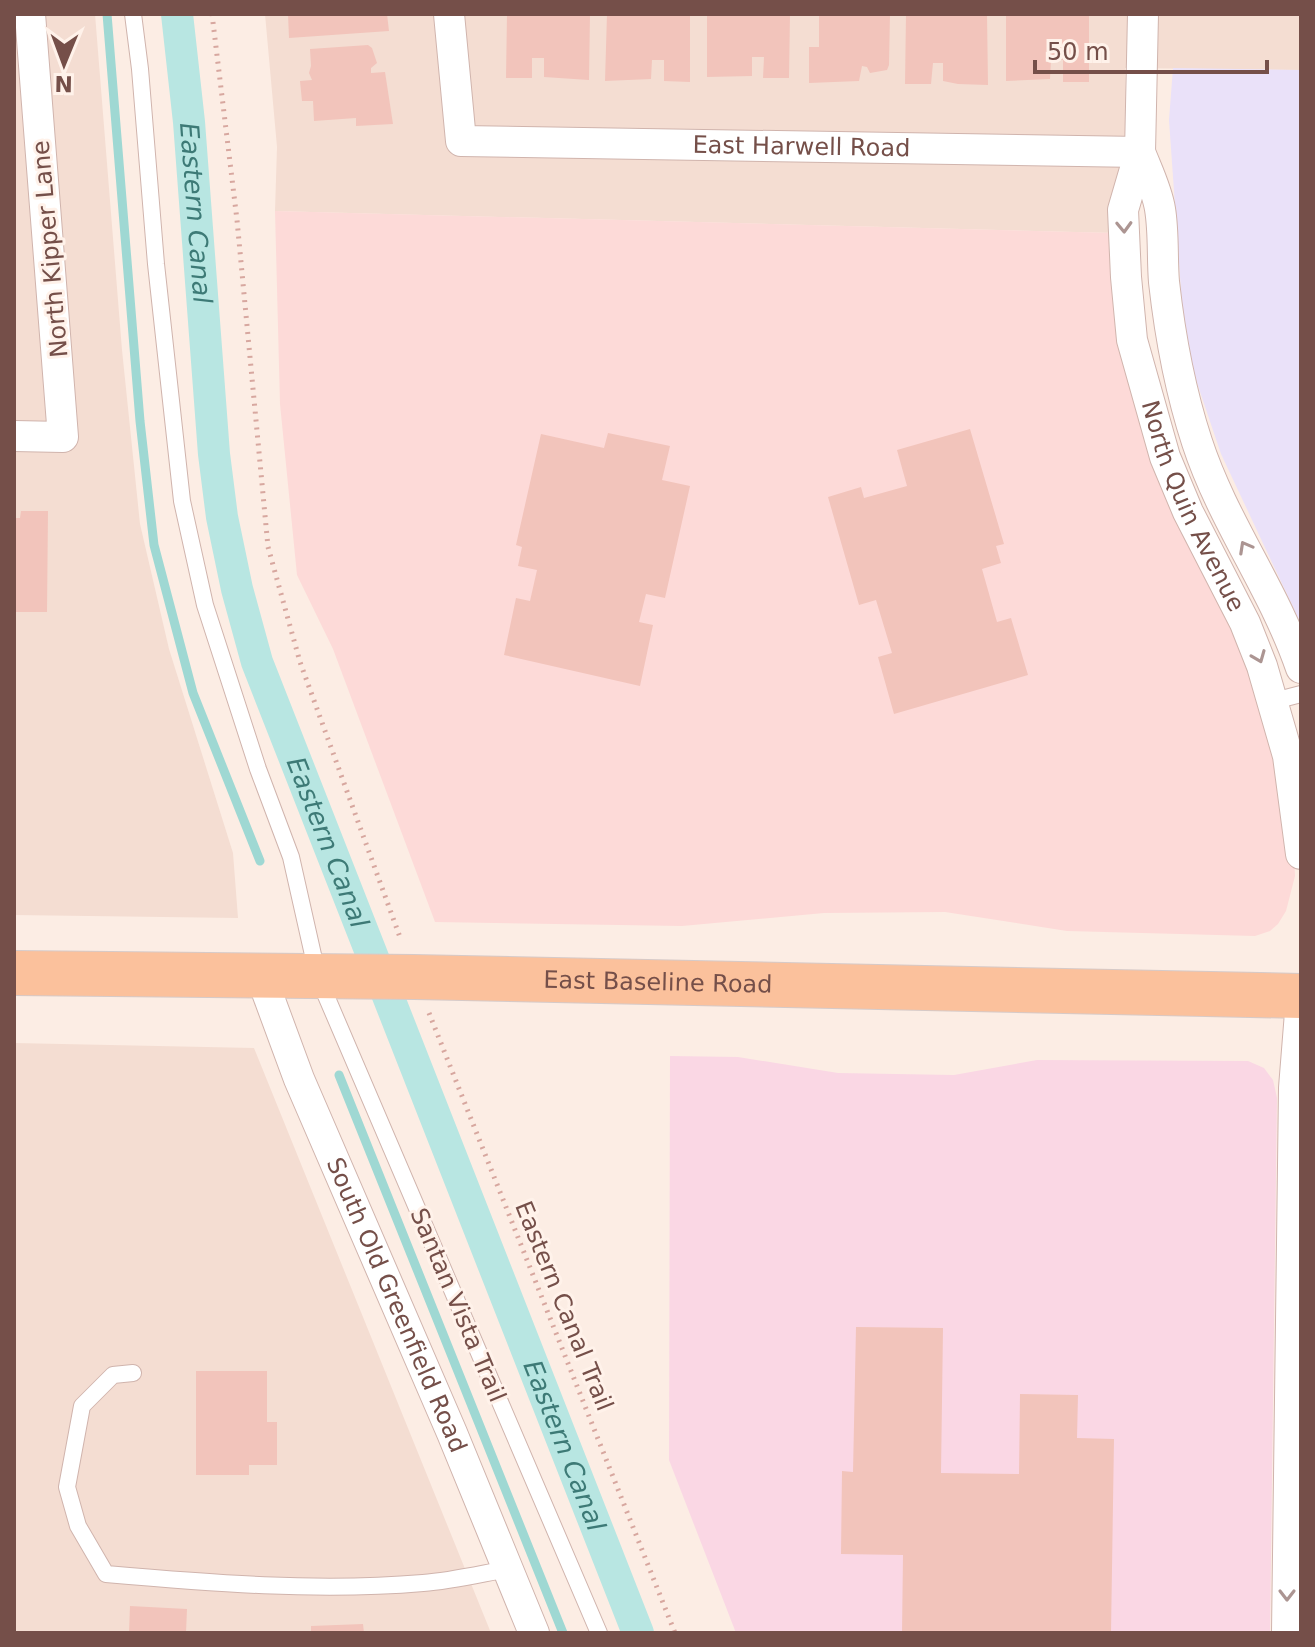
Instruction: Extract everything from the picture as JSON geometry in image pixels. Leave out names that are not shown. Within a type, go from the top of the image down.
[{"type":"main road","name":"East Baseline Road","points":[[14,973],[326,976],[417,984],[1301,998]]},
{"type":"street","name":"North Kipper Lane","points":[[14,436],[63,437],[25,63],[30,14]]},
{"type":"street","name":"East Harwell Road","points":[[449,14],[461,141],[1140,152]]},
{"type":"street","name":"North Quin Avenue","points":[[1143,14],[1140,152],[1123,210],[1132,340],[1165,457],[1188,512],[1287,698],[1288,756],[1301,854]]},
{"type":"street","name":"North Quin Avenue","points":[[1140,152],[1160,208],[1171,333],[1181,386],[1197,443],[1220,501],[1275,603],[1301,668]]},
{"type":"street","name":"South Old Greenfield Road","points":[[261,976],[299,1079],[452,1433],[534,1633]]},
{"type":"street","points":[[1287,1633],[1294,1088],[1301,998]]},
{"type":"lane","name":"Santan Vista Trail","points":[[133,14],[182,501],[205,605],[258,769],[291,857],[326,976],[599,1633]]},
{"type":"lane","points":[[133,1373],[113,1375],[82,1406],[67,1487],[78,1526],[106,1574],[230,1583],[348,1585],[424,1583],[508,1569]]},
{"type":"path","name":"Eastern Canal Trail","points":[[212,14],[237,220],[268,547],[300,662],[417,984],[675,1633]]},
{"type":"shaded area","points":[[14,14],[95,14],[122,350],[140,524],[169,649],[233,853],[238,918],[14,915]]},
{"type":"shaded area","points":[[265,14],[1301,14],[1301,70],[1125,68],[1126,120],[1116,233],[275,211],[277,147]]},
{"type":"shaded area","points":[[1173,68],[1301,70],[1301,624],[1221,454],[1193,371],[1182,305],[1169,120]]},
{"type":"shaded area","points":[[275,211],[1116,233],[1121,309],[1267,709],[1292,818],[1295,876],[1286,911],[1278,924],[1270,931],[1255,936],[1067,931],[945,912],[824,913],[682,926],[435,922],[333,649],[297,575],[280,404]]},
{"type":"shaded area","points":[[14,1043],[254,1048],[491,1633],[14,1633]]},
{"type":"shaded area","points":[[670,1056],[738,1057],[838,1073],[954,1075],[1037,1060],[1248,1061],[1264,1068],[1273,1080],[1277,1098],[1270,1633],[736,1633],[669,1460]]},
{"type":"building","points":[[288,14],[387,14],[389,31],[289,38]]},
{"type":"building","points":[[507,14],[590,14],[589,80],[544,77],[544,58],[532,58],[532,78],[506,78]]},
{"type":"building","points":[[607,14],[690,14],[690,82],[664,81],[664,60],[652,60],[651,79],[605,81]]},
{"type":"building","points":[[707,14],[790,14],[789,78],[763,78],[764,57],[752,57],[752,76],[707,77]]},
{"type":"building","points":[[819,14],[890,14],[887,70],[870,73],[867,67],[862,66],[859,81],[809,83],[809,47],[819,47]]},
{"type":"building","points":[[906,14],[987,14],[988,85],[943,81],[943,63],[933,63],[931,84],[905,84]]},
{"type":"building","points":[[1006,14],[1089,14],[1089,82],[1063,82],[1063,60],[1051,60],[1050,79],[1006,81]]},
{"type":"building","points":[[368,45],[377,63],[371,68],[371,73],[385,72],[393,124],[356,126],[356,118],[314,121],[313,101],[302,101],[300,81],[312,80],[309,73],[310,49]]},
{"type":"building","points":[[970,429],[1004,544],[996,546],[1001,563],[982,569],[997,622],[1011,618],[1028,675],[894,714],[878,657],[892,653],[876,600],[859,605],[828,497],[861,487],[864,498],[907,486],[897,450]]},
{"type":"building","points":[[608,433],[670,446],[662,480],[690,486],[665,598],[646,594],[639,622],[653,625],[640,686],[504,655],[516,598],[530,601],[537,570],[518,566],[522,547],[516,545],[541,434],[604,448]]},
{"type":"building","points":[[21,511],[48,511],[47,612],[14,612],[14,518],[20,518]]},
{"type":"building","points":[[856,1327],[943,1328],[941,1473],[1019,1474],[1020,1394],[1078,1395],[1077,1438],[1114,1439],[1111,1633],[902,1633],[903,1555],[841,1554],[842,1471],[853,1472]]},
{"type":"building","points":[[196,1371],[267,1371],[267,1422],[277,1422],[277,1465],[249,1465],[249,1475],[196,1475]]},
{"type":"building","points":[[130,1606],[187,1609],[186,1633],[129,1633]]},
{"type":"building","points":[[363,1624],[364,1633],[311,1633],[311,1626]]},
{"type":"waterway","points":[[107,14],[140,421],[154,545],[193,693],[260,861]]},
{"type":"waterway","name":"Eastern Canal","points":[[177,14],[189,122],[214,454],[222,517],[257,662],[638,1633]]},
{"type":"waterway","points":[[339,1075],[563,1633]]}]
